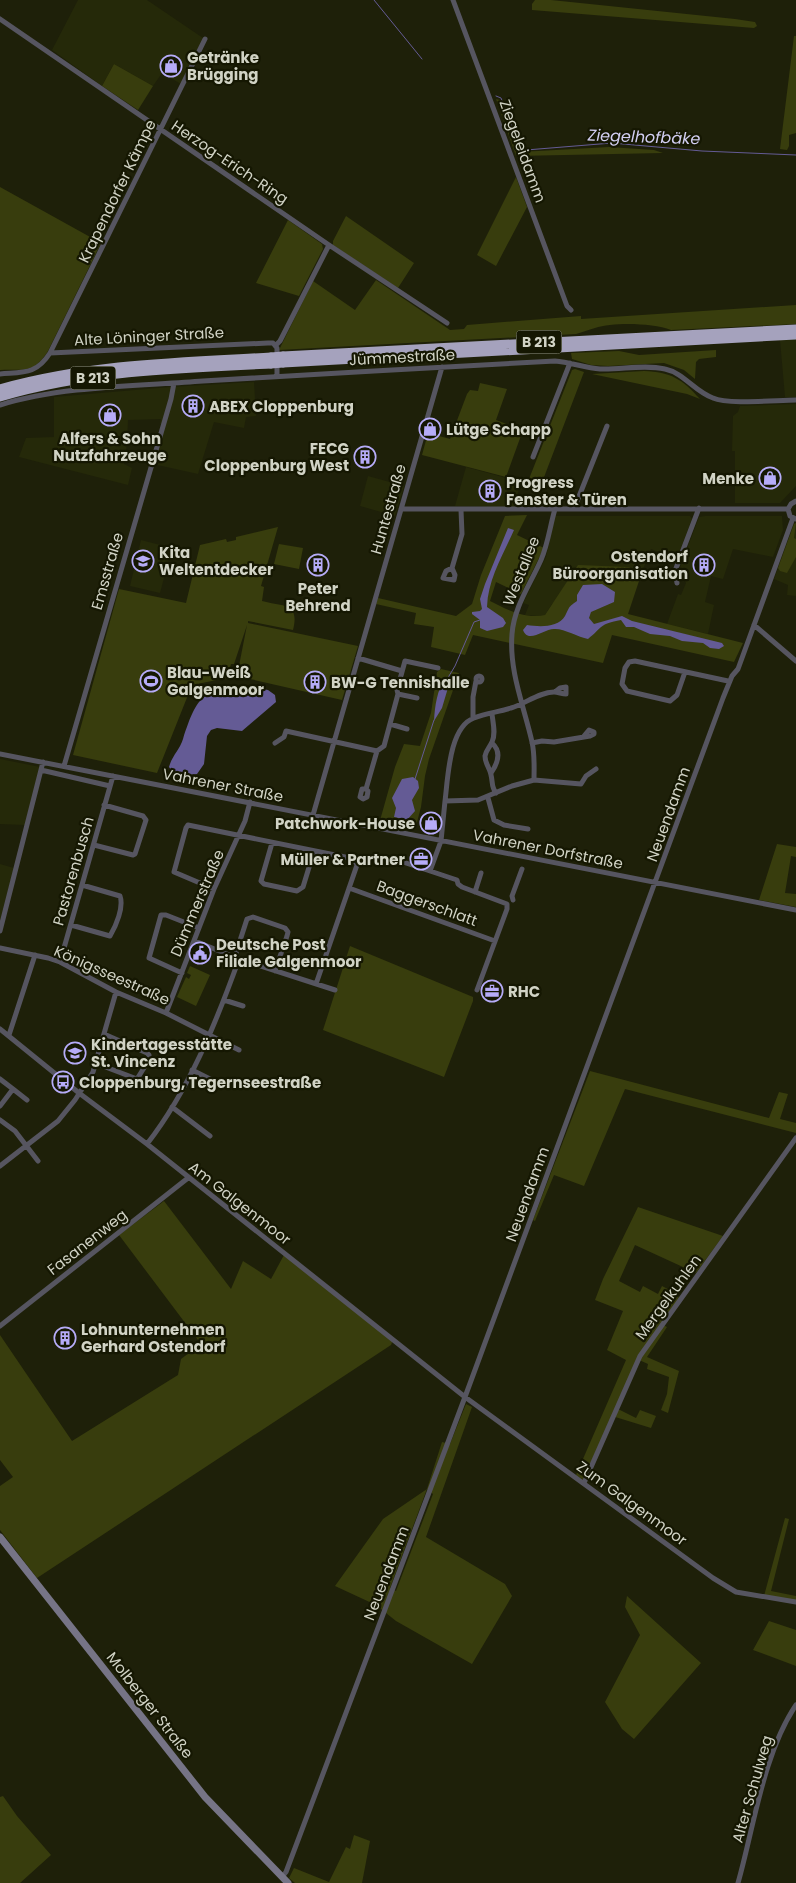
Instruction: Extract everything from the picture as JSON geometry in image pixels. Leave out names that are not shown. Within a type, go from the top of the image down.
[{"type":"highway","name":"B 213","points":[[0,398],[42,389],[45,386],[142,371],[283,359],[796,329]]},
{"type":"highway","name":"B 213","points":[[283,359],[796,335]]},
{"type":"highway","points":[[591,346],[600,349],[618,348]]},
{"type":"highway","name":"B 213","points":[[0,389],[49,378],[112,368],[271,360]]},
{"type":"main road","name":"Molberger Straße","points":[[0,1537],[205,1797],[285,1880]]},
{"type":"street","name":"Ziegeleidamm","points":[[453,0],[567,306],[571,310]]},
{"type":"street","name":"Herzog-Erich-Ring","points":[[0,19],[329,245],[447,323]]},
{"type":"street","name":"Krapendorfer Kämpe","points":[[50,353],[205,39]]},
{"type":"street","points":[[277,376],[276,345],[281,340],[329,245]]},
{"type":"street","name":"Alte Löninger Straße","points":[[50,353],[268,343],[276,345]]},
{"type":"street","points":[[0,374],[28,372],[41,365],[50,353]]},
{"type":"street","name":"Jümmestraße","points":[[0,406],[39,396],[84,390],[277,376],[555,361],[598,369],[654,367],[664,369],[683,376],[699,391],[713,399],[726,401],[796,400]]},
{"type":"street","points":[[534,457],[570,363]]},
{"type":"street","name":"Huntestraße","points":[[313,816],[442,367]]},
{"type":"street","name":"Emsstraße","points":[[64,766],[174,383]]},
{"type":"street","points":[[574,509],[607,426]]},
{"type":"street","points":[[401,509],[788,509],[790,504],[796,501]]},
{"type":"street","points":[[677,584],[675,571],[699,508]]},
{"type":"street","name":"Westallee","points":[[534,780],[532,743],[512,659],[512,642],[515,618],[525,590],[542,559],[555,509]]},
{"type":"street","name":"Neuendamm","points":[[285,1880],[286,1872],[466,1397],[729,682],[738,669],[794,518],[789,514],[788,509]]},
{"type":"street","points":[[452,568],[462,534],[461,510]]},
{"type":"street","points":[[754,625],[796,661]]},
{"type":"street","points":[[358,658],[402,671]]},
{"type":"street","points":[[366,789],[377,751],[384,746],[398,694],[397,690],[404,661],[438,668]]},
{"type":"street","points":[[685,672],[677,696],[670,701],[627,691],[622,684],[625,668],[629,662],[635,661],[685,672],[729,682]]},
{"type":"street","points":[[473,718],[473,697],[476,681]]},
{"type":"street","points":[[430,871],[441,841],[450,763],[460,729],[473,718],[492,714],[555,692]]},
{"type":"street","points":[[398,694],[418,698]]},
{"type":"street","points":[[492,714],[494,726],[492,743],[486,755],[487,768],[491,773],[493,788],[496,793]]},
{"type":"street","points":[[390,724],[407,729]]},
{"type":"street","points":[[275,743],[284,737],[286,731],[377,751]]},
{"type":"street","points":[[532,743],[542,741],[554,742],[584,736]]},
{"type":"street","points":[[491,773],[496,766],[498,758],[497,748],[492,743]]},
{"type":"street","name":"Vahrener Straße","points":[[0,754],[441,841]]},
{"type":"street","points":[[0,931],[43,762]]},
{"type":"street","points":[[445,801],[467,802],[488,798],[512,786],[534,780],[581,784],[586,776],[596,769]]},
{"type":"street","points":[[42,770],[110,786]]},
{"type":"street","name":"Pastorenbusch","points":[[60,962],[113,776]]},
{"type":"street","points":[[488,798],[494,820],[504,825],[528,829]]},
{"type":"street","name":"Dümmerstraße","points":[[166,1013],[214,889],[245,821],[250,802]]},
{"type":"street","points":[[94,845],[133,855],[140,842],[146,820],[143,816],[104,805]]},
{"type":"street","points":[[214,889],[177,875],[174,872],[188,825],[232,832],[239,836],[350,858],[355,861],[356,865],[349,888],[316,984]]},
{"type":"street","name":"Vahrener Dorfstraße","points":[[441,841],[796,910]]},
{"type":"street","points":[[272,843],[262,875],[262,881],[264,884],[298,891],[314,851]]},
{"type":"street","points":[[403,862],[457,880],[458,884],[462,887],[508,904],[477,990]]},
{"type":"street","points":[[513,900],[512,896],[522,869]]},
{"type":"street","points":[[475,892],[481,873]]},
{"type":"street","points":[[71,925],[110,936],[120,911],[122,901],[120,896],[82,885]]},
{"type":"street","name":"Baggerschlatt","points":[[349,888],[496,941]]},
{"type":"street","points":[[182,973],[149,958],[158,922],[161,915],[166,915],[199,928]]},
{"type":"street","points":[[147,1144],[172,1107],[210,1034],[224,1000],[247,919],[253,917],[285,928],[288,932],[275,970]]},
{"type":"street","points":[[194,941],[335,990]]},
{"type":"street","name":"Königsseestraße","points":[[0,948],[60,962],[116,992],[166,1013],[239,1050]]},
{"type":"street","points":[[9,1035],[35,956]]},
{"type":"street","points":[[0,1166],[58,1121],[90,1078],[116,992]]},
{"type":"street","points":[[224,1000],[243,1006]]},
{"type":"street","name":"Am Galgenmoor","points":[[0,1028],[79,1093],[147,1144],[466,1397]]},
{"type":"street","points":[[96,1063],[137,1079],[149,1060],[147,1053],[104,1034]]},
{"type":"street","points":[[192,1070],[224,1086]]},
{"type":"street","points":[[0,1079],[27,1100]]},
{"type":"street","points":[[0,1106],[13,1089]]},
{"type":"street","points":[[172,1107],[210,1136]]},
{"type":"street","points":[[0,1120],[14,1131],[38,1161]]},
{"type":"street","name":"Mergelkuhlen","points":[[584,1483],[640,1356],[796,1138]]},
{"type":"street","name":"Fasanenweg","points":[[0,1326],[188,1178]]},
{"type":"street","name":"Zum Galgenmoor","points":[[466,1397],[713,1578],[736,1592],[796,1602]]},
{"type":"street","name":"Alter Schulweg","points":[[738,1883],[776,1744],[796,1705]]},
{"type":"shaded area","points":[[78,0],[147,0],[203,38],[181,84],[162,73],[153,86],[114,64],[102,86],[52,50]]},
{"type":"shaded area","points":[[535,0],[551,0],[735,19],[755,22],[757,26],[754,28],[532,10],[532,4]]},
{"type":"shaded area","points":[[794,36],[796,36],[796,133],[789,135],[787,150],[780,149]]},
{"type":"shaded area","points":[[114,64],[153,86],[138,110],[102,86]]},
{"type":"shaded area","points":[[496,99],[500,100],[517,150],[520,152],[609,147],[654,150],[663,153],[516,156]]},
{"type":"shaded area","points":[[516,177],[527,207],[496,266],[477,255]]},
{"type":"shaded area","points":[[0,187],[101,243],[48,351],[38,364],[22,370],[0,370]]},
{"type":"shaded area","points":[[346,216],[414,263],[398,288],[333,245],[333,241]]},
{"type":"shaded area","points":[[288,220],[322,244],[323,249],[299,296],[256,283]]},
{"type":"shaded area","points":[[376,280],[450,330],[464,329],[467,325],[581,316],[581,319],[796,305],[796,324],[671,330],[654,326],[622,324],[603,326],[576,334],[279,350],[313,281],[355,310]]},
{"type":"shaded area","points":[[796,339],[796,397],[785,397],[780,340]]},
{"type":"shaded area","points":[[716,350],[716,357],[699,359],[696,362],[695,379],[684,370],[664,363],[591,365],[572,359],[571,353],[619,351],[639,355]]},
{"type":"shaded area","points":[[572,370],[584,372],[538,493],[523,487],[527,484]]},
{"type":"shaded area","points":[[644,371],[662,373],[675,378],[687,386],[700,399],[687,394],[592,374]]},
{"type":"shaded area","points":[[254,382],[256,416],[246,417],[244,428],[214,422],[198,474],[153,464],[164,425],[160,424],[161,419],[128,420],[124,464],[132,468],[128,485],[19,457],[26,438],[54,437],[54,397]]},
{"type":"shaded area","points":[[480,383],[507,389],[496,420],[523,430],[506,477],[422,455],[428,433],[450,439],[467,394],[470,390],[478,391]]},
{"type":"shaded area","points":[[796,404],[796,486],[780,503],[735,503],[735,451],[732,451],[733,416],[738,412],[740,406]]},
{"type":"shaded area","points":[[466,467],[521,482],[514,507],[455,506]]},
{"type":"shaded area","points":[[368,476],[404,486],[395,516],[360,506]]},
{"type":"shaded area","points":[[527,515],[517,535],[544,548],[521,594],[496,582],[490,601],[523,615],[545,615],[578,565],[628,567],[642,572],[628,614],[743,643],[734,662],[612,635],[603,663],[473,635],[465,655],[431,647],[434,627],[414,624],[416,613],[376,604],[378,598],[456,616],[472,604],[481,575],[505,516]]},
{"type":"shaded area","points":[[555,516],[690,516],[692,519],[677,559],[651,549],[642,572],[628,567],[552,604],[545,615],[525,615],[529,605],[523,603],[546,557]]},
{"type":"shaded area","points":[[782,516],[783,530],[773,557],[733,549],[723,579],[711,576],[705,602],[714,605],[708,634],[667,624],[678,594],[681,595],[686,583],[679,570],[699,517]]},
{"type":"shaded area","points":[[796,523],[796,596],[787,595],[788,585],[774,579]]},
{"type":"shaded area","points":[[796,523],[794,538],[796,539],[796,557],[787,573],[780,571],[778,568]]},
{"type":"shaded area","points":[[278,527],[261,586],[264,587],[262,601],[283,605],[292,610],[295,621],[293,630],[248,621],[248,623],[358,646],[342,700],[237,676],[247,625],[234,664],[231,664],[227,678],[192,685],[157,773],[73,755],[119,589],[186,603],[200,545],[226,539],[227,542],[236,540],[236,537]]},
{"type":"shaded area","points":[[508,528],[514,530],[493,577],[487,607],[503,618],[506,623],[503,627],[487,631],[480,628],[480,620],[472,612],[482,609],[480,599]]},
{"type":"shaded area","points":[[141,540],[172,548],[160,593],[130,586]]},
{"type":"shaded area","points":[[279,544],[303,548],[299,569],[274,564]]},
{"type":"shaded area","points":[[602,584],[615,592],[614,602],[591,612],[589,618],[594,624],[622,616],[632,621],[722,643],[724,646],[719,649],[710,648],[703,643],[682,641],[670,636],[650,634],[634,627],[626,627],[621,620],[602,626],[588,639],[558,629],[532,636],[525,634],[523,630],[527,625],[548,626],[562,620],[570,606],[577,601],[577,595],[583,585]]},
{"type":"shaded area","points":[[441,669],[459,673],[429,759],[415,830],[379,824],[395,767],[404,744],[420,746],[431,713],[437,672]]},
{"type":"shaded area","points":[[445,678],[450,681],[442,708],[434,721],[437,698]]},
{"type":"shaded area","points":[[253,687],[268,690],[275,695],[276,702],[242,731],[217,728],[211,730],[207,736],[204,764],[197,774],[182,775],[169,767],[182,743],[193,712],[205,696],[223,690]]},
{"type":"shaded area","points":[[0,759],[40,767],[25,825],[0,824]]},
{"type":"shaded area","points":[[413,777],[418,781],[419,788],[412,800],[415,811],[407,820],[394,817],[396,808],[392,798],[402,779]]},
{"type":"shaded area","points":[[777,844],[796,847],[796,857],[791,856],[785,893],[796,894],[796,907],[759,900]]},
{"type":"shaded area","points":[[0,864],[14,868],[0,921]]},
{"type":"shaded area","points":[[350,946],[473,997],[444,1077],[323,1030]]},
{"type":"shaded area","points":[[190,966],[210,975],[196,1006],[177,997],[186,977],[189,979],[191,975],[187,973]]},
{"type":"shaded area","points":[[590,1071],[769,1118],[779,1092],[788,1094],[780,1119],[796,1123],[796,1133],[625,1089],[584,1186],[554,1175],[535,1221],[533,1220]]},
{"type":"shaded area","points":[[164,1201],[231,1289],[243,1261],[271,1279],[284,1255],[393,1340],[391,1345],[37,1578],[0,1530],[0,1486],[13,1477],[0,1460],[0,1335],[72,1441],[178,1375],[181,1359],[201,1344],[119,1235]]},
{"type":"shaded area","points":[[638,1207],[723,1236],[696,1273],[635,1245],[619,1281],[640,1292],[643,1286],[658,1294],[662,1286],[677,1294],[679,1298],[661,1324],[667,1327],[647,1357],[679,1371],[668,1413],[661,1410],[667,1394],[669,1377],[647,1369],[648,1364],[637,1359],[616,1408],[636,1418],[640,1410],[656,1416],[651,1428],[612,1416],[583,1480],[576,1475],[626,1360],[607,1350],[623,1311],[595,1300],[603,1279]]},
{"type":"shaded area","points":[[466,1404],[472,1407],[426,1537],[505,1584],[512,1596],[472,1664],[396,1621],[376,1605],[335,1586],[383,1519],[427,1489],[442,1442],[450,1444]],"holes":[[[427,1489],[433,1494],[396,1591],[390,1588]]]},
{"type":"shaded area","points":[[785,1518],[789,1519],[771,1591],[796,1596],[796,1601],[764,1596]]},
{"type":"shaded area","points":[[627,1596],[701,1663],[634,1739],[622,1729],[605,1702],[640,1635],[625,1607]]},
{"type":"shaded area","points":[[769,1621],[796,1630],[796,1666],[753,1650]]},
{"type":"shaded area","points":[[3,1796],[17,1816],[51,1855],[20,1883],[0,1883],[0,1797]]},
{"type":"shaded area","points":[[354,1835],[370,1841],[362,1883],[295,1883],[289,1878],[294,1868],[329,1882],[346,1847],[350,1849]]},
{"type":"waterway","name":"Ziegelhofbäke","points":[[374,0],[422,59]]},
{"type":"waterway","name":"Ziegelhofbäke","points":[[496,96],[501,98],[521,148],[526,150],[612,143],[702,151],[796,155]]},
{"type":"waterway","points":[[446,681],[455,666],[474,622],[480,620]]},
{"type":"waterway","points":[[415,779],[434,720]]},
{"type":"place","name":"Getränke Brügging","points":[[171,66]]},
{"type":"place","name":"ABEX Cloppenburg","points":[[193,406]]},
{"type":"place","name":"Alfers & Sohn Nutzfahrzeuge","points":[[110,415]]},
{"type":"place","name":"Lütge Schapp","points":[[430,429]]},
{"type":"place","name":"FECG Cloppenburg West","points":[[365,457]]},
{"type":"place","name":"Menke","points":[[770,478]]},
{"type":"place","name":"Progress Fenster & Türen","points":[[490,491]]},
{"type":"place","name":"Kita Weltentdecker","points":[[143,561]]},
{"type":"place","name":"Peter Behrend","points":[[318,565]]},
{"type":"place","name":"Ostendorf Büroorganisation","points":[[704,565]]},
{"type":"place","name":"Blau-Weiß Galgenmoor","points":[[151,681]]},
{"type":"place","name":"BW-G Tennishalle","points":[[315,682]]},
{"type":"place","name":"Patchwork-House","points":[[431,823]]},
{"type":"place","name":"Müller & Partner","points":[[421,859]]},
{"type":"place","name":"Deutsche Post Filiale Galgenmoor","points":[[200,953]]},
{"type":"place","name":"RHC","points":[[492,991]]},
{"type":"place","name":"Kindertagesstätte St. Vincenz","points":[[75,1053]]},
{"type":"place","name":"Cloppenburg, Tegernseestraße","points":[[63,1082]]},
{"type":"place","name":"Lohnunternehmen Gerhard Ostendorf","points":[[65,1338]]}]
